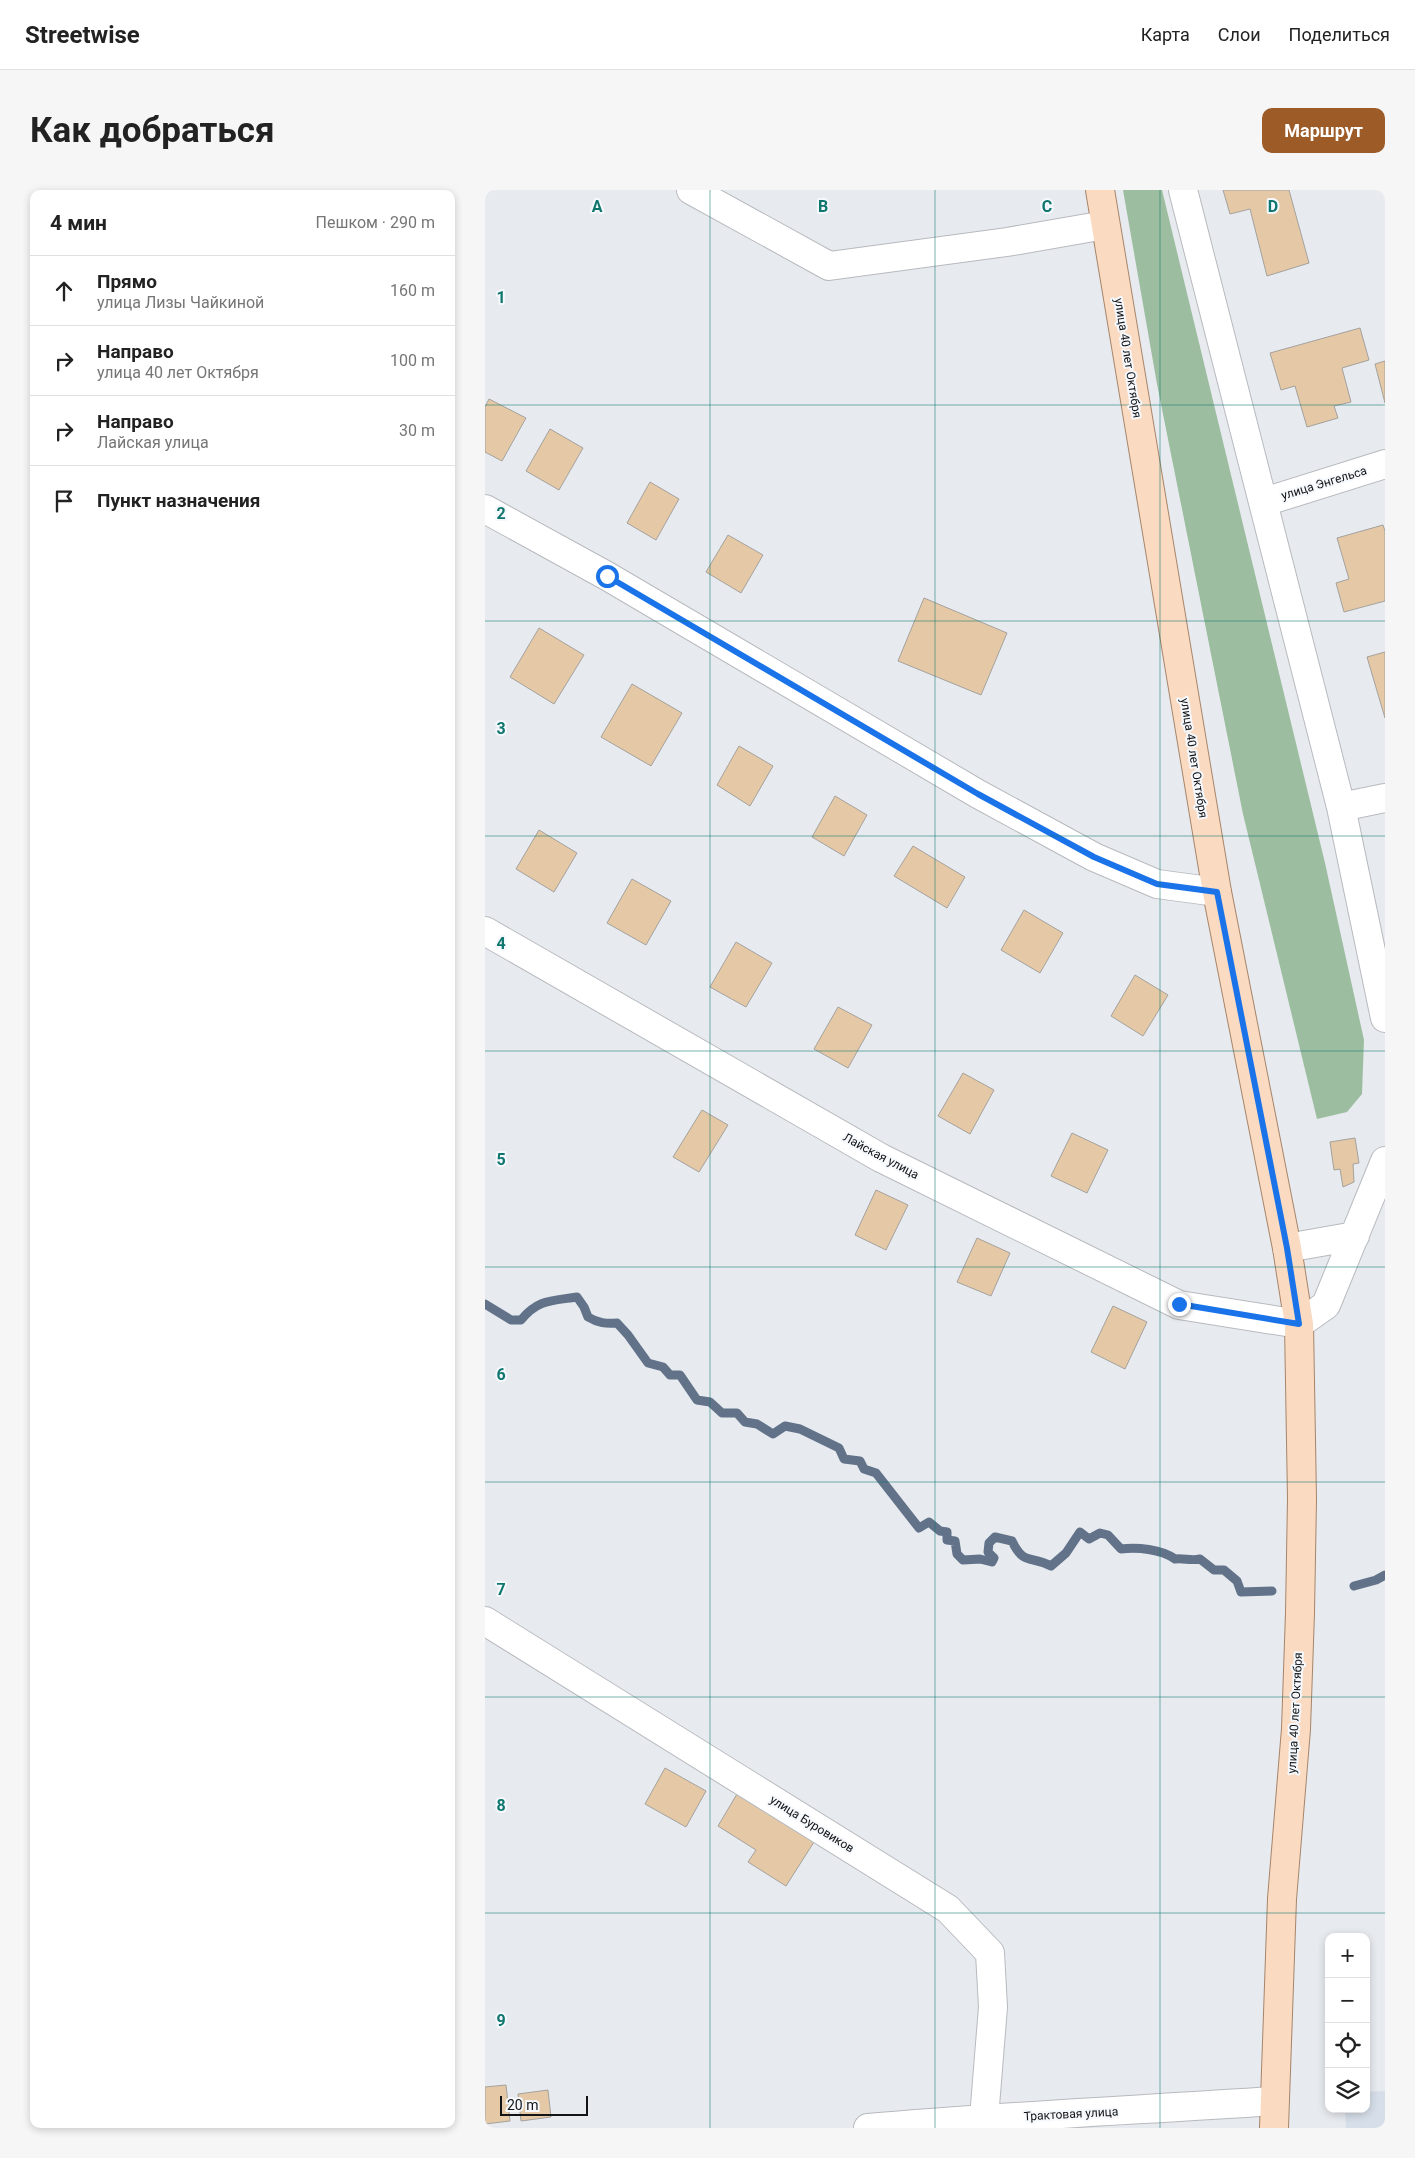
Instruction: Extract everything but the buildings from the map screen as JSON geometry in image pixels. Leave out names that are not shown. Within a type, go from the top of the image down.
[{"type":"main road","name":"улица 40 лет Октября","points":[[1100,190],[1217,892],[1287,1248],[1299,1324],[1302,1498],[1300,1613],[1296,1729],[1282,1899],[1274,2101],[1275,2128]]},
{"type":"street","points":[[691,190],[829,266],[1007,242],[1105,225]]},
{"type":"street","points":[[1183,190],[1341,807],[1385,1018]]},
{"type":"street","name":"улица Энгельса","points":[[1263,502],[1385,464]]},
{"type":"street","points":[[485,509],[607,576],[978,794],[1094,857],[1157,884],[1217,892]]},
{"type":"street","points":[[1341,807],[1385,798]]},
{"type":"street","name":"Лайская улица","points":[[485,931],[881,1158],[1179,1304],[1299,1324]]},
{"type":"street","points":[[1299,1324],[1326,1305],[1385,1161]]},
{"type":"street","points":[[1287,1248],[1355,1236]]},
{"type":"street","name":"улица Буровиков","points":[[485,1620],[949,1909],[990,1953],[993,2007],[984,2118]]},
{"type":"street","name":"Трактовая улица","points":[[867,2128],[984,2118],[1050,2122],[1274,2101]]},
{"type":"shaded area","points":[[1385,2091],[1385,2128],[1346,2128],[1345,2113],[1370,2113],[1370,2092]]},
{"type":"green space","points":[[1123,190],[1162,190],[1325,863],[1364,1040],[1362,1094],[1347,1112],[1317,1119],[1243,814],[1157,384]]},
{"type":"waterway","points":[[485,1304],[511,1320],[521,1320],[533,1308],[546,1302],[577,1297],[588,1317],[602,1323],[617,1323],[648,1363],[663,1367],[670,1375],[680,1375],[697,1400],[710,1402],[722,1413],[737,1413],[745,1422],[757,1424],[773,1434],[785,1426],[800,1429],[839,1448],[844,1459],[860,1461],[864,1469],[876,1473],[919,1528],[929,1522],[940,1531],[947,1532],[947,1540],[955,1541],[957,1554],[963,1560],[980,1559],[992,1562],[994,1558],[988,1552],[989,1543],[995,1537],[1012,1541],[1016,1549],[1024,1557],[1051,1566],[1066,1553],[1080,1532],[1089,1539],[1100,1533],[1108,1535],[1121,1549],[1149,1550],[1163,1553],[1175,1559],[1200,1559],[1214,1570],[1224,1570],[1237,1581],[1241,1592],[1272,1591]]},
{"type":"waterway","points":[[1354,1586],[1376,1580],[1385,1575]]},
{"type":"route","points":[[607,576],[978,794],[1094,857],[1157,884],[1217,892],[1287,1248],[1299,1324],[1179,1304]]}]
